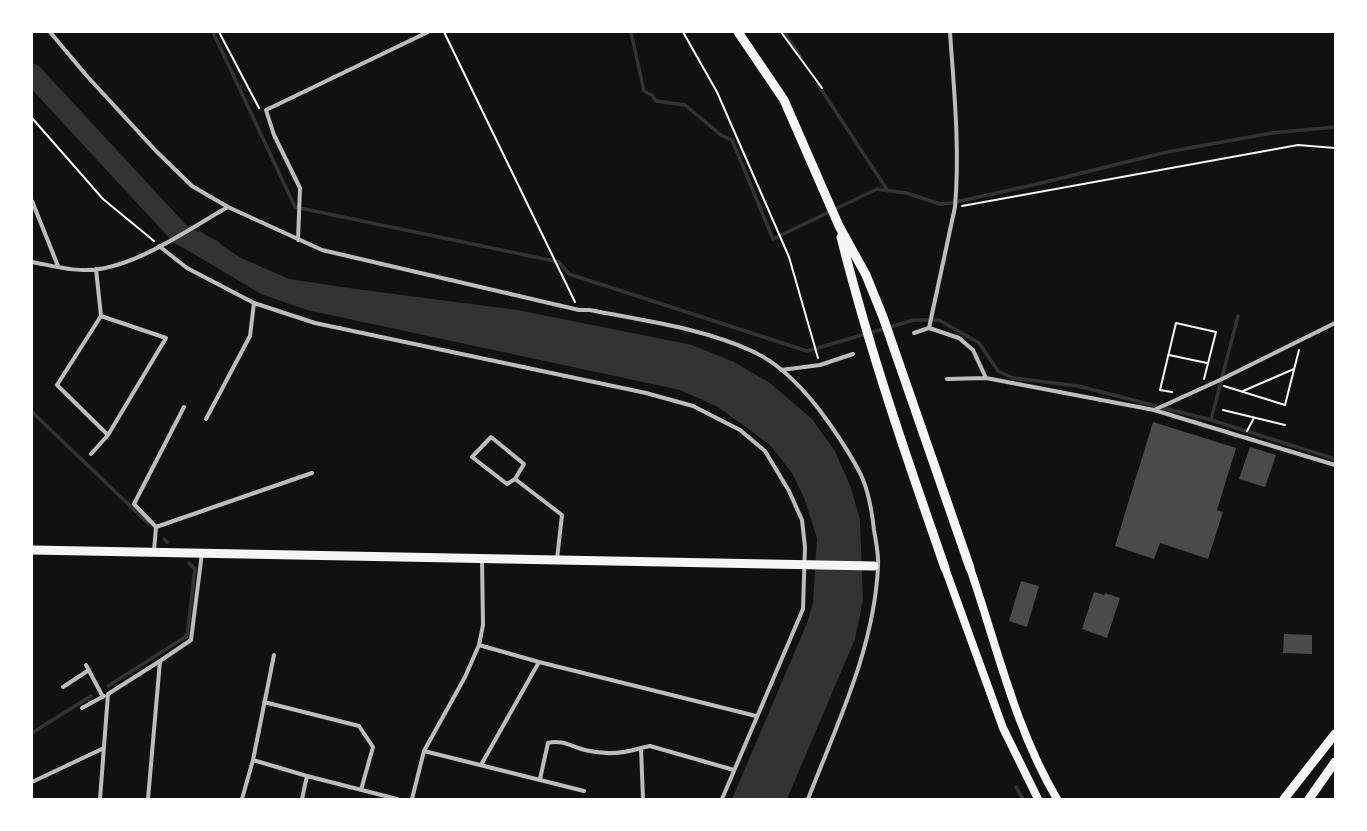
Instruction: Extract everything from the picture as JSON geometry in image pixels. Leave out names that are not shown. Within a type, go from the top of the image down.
[{"type":"highway","points":[[738,32],[784,100],[839,226],[866,275],[883,317],[970,568]]},
{"type":"highway","points":[[839,226],[851,276],[900,439],[945,568]]},
{"type":"highway","points":[[32,550],[874,566]]},
{"type":"highway","points":[[1284,799],[1335,734]]},
{"type":"highway","points":[[1309,799],[1335,762]]},
{"type":"main road","points":[[945,568],[1003,728],[1038,799]]},
{"type":"main road","points":[[970,568],[1020,724],[1041,772],[1057,799]]},
{"type":"street","points":[[50,32],[86,75],[156,151],[192,186],[228,207],[298,240],[322,250],[580,310],[590,310],[711,335],[754,352],[782,370],[819,409],[844,444],[861,476],[872,509],[878,566],[875,603],[868,639],[856,676],[808,799]]},
{"type":"street","points":[[298,240],[300,188],[274,135],[266,110],[428,32]]},
{"type":"street","points":[[929,328],[955,207],[954,103],[950,32]]},
{"type":"street","points":[[32,201],[58,266]]},
{"type":"street","points":[[32,262],[84,270],[116,266],[159,246],[228,207]]},
{"type":"street","points":[[159,246],[188,268],[254,303],[322,324],[646,393],[694,406],[740,430],[765,451],[789,491],[802,520],[806,564],[803,609],[756,716],[722,799]]},
{"type":"street","points":[[96,269],[101,316],[57,385],[108,435]]},
{"type":"street","points":[[206,419],[250,336],[254,303]]},
{"type":"street","points":[[91,454],[108,435],[166,338],[101,316]]},
{"type":"street","points":[[1154,410],[1184,395],[1214,383],[1335,323]]},
{"type":"street","points":[[914,333],[929,328],[960,338],[973,350],[986,378]]},
{"type":"street","points":[[782,370],[820,365],[853,354]]},
{"type":"street","points":[[946,379],[986,378],[1154,410],[1335,465]]},
{"type":"street","points":[[154,552],[156,527],[134,504],[184,407]]},
{"type":"street","points":[[491,437],[524,464],[515,479],[507,484],[472,457],[491,437]]},
{"type":"street","points":[[156,527],[312,474]]},
{"type":"street","points":[[515,479],[562,515],[557,560]]},
{"type":"street","points":[[82,708],[108,694],[191,640],[202,553]]},
{"type":"street","points":[[412,799],[424,751],[466,677],[479,645],[483,625],[482,558]]},
{"type":"street","points":[[479,645],[539,662],[756,716]]},
{"type":"street","points":[[242,799],[253,760],[274,655]]},
{"type":"street","points":[[148,799],[160,661]]},
{"type":"street","points":[[481,764],[539,662]]},
{"type":"street","points":[[86,665],[103,697]]},
{"type":"street","points":[[63,687],[88,670]]},
{"type":"street","points":[[100,799],[108,694]]},
{"type":"street","points":[[264,702],[359,726],[373,747],[361,790]]},
{"type":"street","points":[[540,779],[548,743],[555,741],[584,750],[604,754],[626,753],[650,746],[734,770]]},
{"type":"street","points":[[32,782],[104,748]]},
{"type":"street","points":[[641,748],[643,799]]},
{"type":"street","points":[[424,751],[481,764],[584,791]]},
{"type":"street","points":[[253,760],[307,776],[397,799]]},
{"type":"street","points":[[302,799],[307,776]]},
{"type":"path","points":[[219,32],[257,108],[266,110]]},
{"type":"path","points":[[444,32],[580,310]]},
{"type":"path","points":[[683,32],[717,92],[789,257],[820,365]]},
{"type":"path","points":[[781,32],[822,88]]},
{"type":"path","points":[[32,118],[103,199],[159,246]]},
{"type":"path","points":[[955,207],[1298,145],[1335,148]]},
{"type":"path","points":[[1184,395],[1160,390],[1170,355],[1176,323],[1216,332],[1201,388]]},
{"type":"path","points":[[1214,383],[1285,405],[1302,339]]},
{"type":"path","points":[[1170,355],[1208,363]]},
{"type":"path","points":[[1242,392],[1295,369]]},
{"type":"path","points":[[1223,410],[1285,425]]},
{"type":"path","points":[[1244,437],[1254,418]]},
{"type":"shaded area","points":[[200,231],[241,258],[289,279],[517,310],[692,345],[734,362],[770,383],[812,419],[835,451],[851,488],[860,520],[863,600],[855,639],[787,799],[732,799],[807,623],[813,602],[817,538],[805,500],[792,473],[771,446],[716,406],[680,390],[307,310],[261,294],[177,244]]},
{"type":"building","points":[[1153,422],[1236,448],[1217,510],[1223,512],[1208,559],[1160,543],[1154,559],[1115,546]]},
{"type":"building","points":[[1250,447],[1276,455],[1265,487],[1239,479]]},
{"type":"building","points":[[1021,581],[1039,586],[1027,627],[1009,621]]},
{"type":"building","points":[[1094,592],[1104,595],[1105,593],[1120,598],[1107,638],[1082,629]]},
{"type":"building","points":[[1284,634],[1312,635],[1312,654],[1283,653]]},
{"type":"waterway","points":[[213,32],[295,207],[559,262],[569,274],[807,351],[914,320],[939,320],[979,343],[998,371],[1013,378],[1078,386],[1211,420]]},
{"type":"waterway","points":[[631,32],[644,91],[652,95],[656,101],[685,105],[721,135],[732,140],[773,239],[877,189],[906,193],[940,204],[951,203],[1033,185],[1167,152],[1272,133],[1335,127]]},
{"type":"waterway","points":[[784,32],[800,56]]},
{"type":"waterway","points":[[32,74],[181,235],[212,250]]},
{"type":"waterway","points":[[817,83],[888,191]]},
{"type":"waterway","points":[[1238,316],[1211,420],[1335,459]]},
{"type":"waterway","points":[[32,412],[148,523]]},
{"type":"waterway","points":[[164,539],[167,542]]},
{"type":"waterway","points":[[108,686],[187,636],[195,569],[189,563]]},
{"type":"waterway","points":[[32,733],[91,696]]},
{"type":"waterway","points":[[1016,787],[1023,799]]}]
